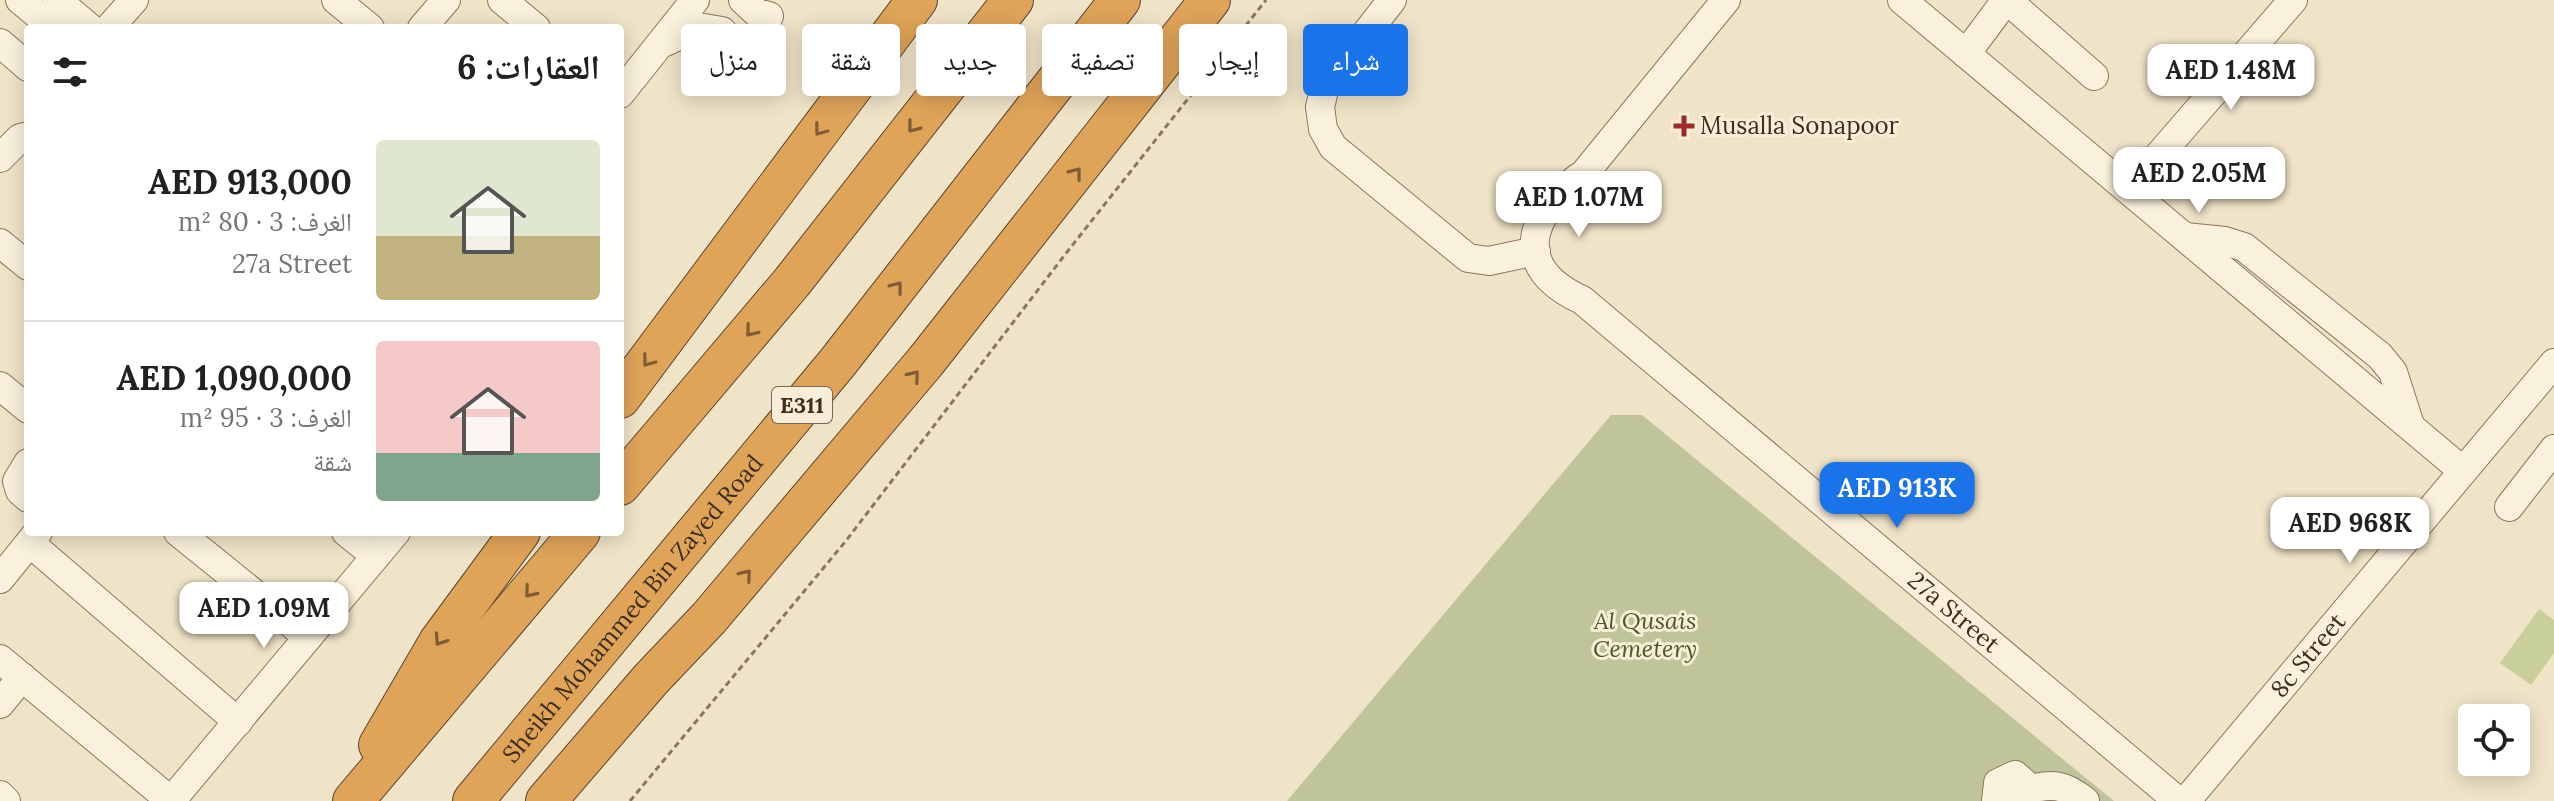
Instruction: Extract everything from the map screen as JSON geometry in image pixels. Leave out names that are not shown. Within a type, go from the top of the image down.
[{"type":"highway","points":[[624,393],[917,0]]},
{"type":"highway","points":[[624,480],[792,282],[1013,0]]},
{"type":"highway","name":"Sheikh Mohammed Bin Zayed Road","points":[[473,801],[838,362],[1120,0]]},
{"type":"highway","points":[[546,801],[651,679],[709,618],[936,350],[1209,1]]},
{"type":"highway","points":[[351,801],[404,697],[517,536]]},
{"type":"highway","points":[[351,801],[577,536]]},
{"type":"highway","points":[[574,801],[679,664],[709,618]]},
{"type":"street","points":[[20,0],[49,24]]},
{"type":"street","points":[[57,0],[85,24]]},
{"type":"street","points":[[113,24],[134,0]]},
{"type":"street","points":[[126,24],[141,0]]},
{"type":"street","points":[[336,0],[365,24]]},
{"type":"street","points":[[425,24],[446,0]]},
{"type":"street","points":[[502,0],[531,24]]},
{"type":"street","points":[[743,0],[757,13],[769,16]]},
{"type":"street","points":[[1392,0],[1325,86],[1320,107],[1327,138],[1468,258],[1489,261],[1536,251]]},
{"type":"street","name":"27a Street","points":[[1726,0],[1579,177],[1542,213],[1535,232],[1536,251],[1551,280],[1582,300],[2178,801]]},
{"type":"street","points":[[1902,0],[2463,471]]},
{"type":"street","points":[[1966,54],[2006,0],[2094,76]]},
{"type":"street","points":[[2129,190],[2293,0]]},
{"type":"street","points":[[624,89],[685,6]]},
{"type":"street","points":[[657,46],[681,35]]},
{"type":"street","points":[[0,43],[24,64]]},
{"type":"street","points":[[0,158],[24,137]]},
{"type":"street","name":"27a Street","points":[[1579,177],[1555,219],[1553,244],[1558,264],[1582,300]]},
{"type":"street","points":[[0,243],[24,263]]},
{"type":"street","name":"8c Street","points":[[2186,801],[2463,471],[2545,392],[2554,363]]},
{"type":"street","points":[[2509,507],[2554,449]]},
{"type":"street","points":[[24,470],[17,481],[24,494]]},
{"type":"street","points":[[183,536],[308,637]]},
{"type":"street","points":[[351,536],[376,556]]},
{"type":"street","points":[[0,659],[171,801],[393,536]]},
{"type":"street","points":[[0,579],[34,537],[238,722]]},
{"type":"street","points":[[0,704],[22,677]]},
{"type":"street","points":[[1996,801],[1998,783],[2009,775],[2021,778],[2023,795],[2054,784],[2071,789],[2085,801]]},
{"type":"street","points":[[0,795],[6,801]]},
{"type":"path","points":[[630,801],[845,542],[1067,252],[1266,0]]},
{"type":"green space","name":"Al Qusais Cemetery","points":[[1611,415],[1642,415],[2114,801],[1287,801]]},
{"type":"green space","points":[[2539,609],[2554,620],[2554,653],[2531,685],[2500,663]]},
{"type":"place","name":"Musalla Sonapoor","points":[[1684,126]]}]
